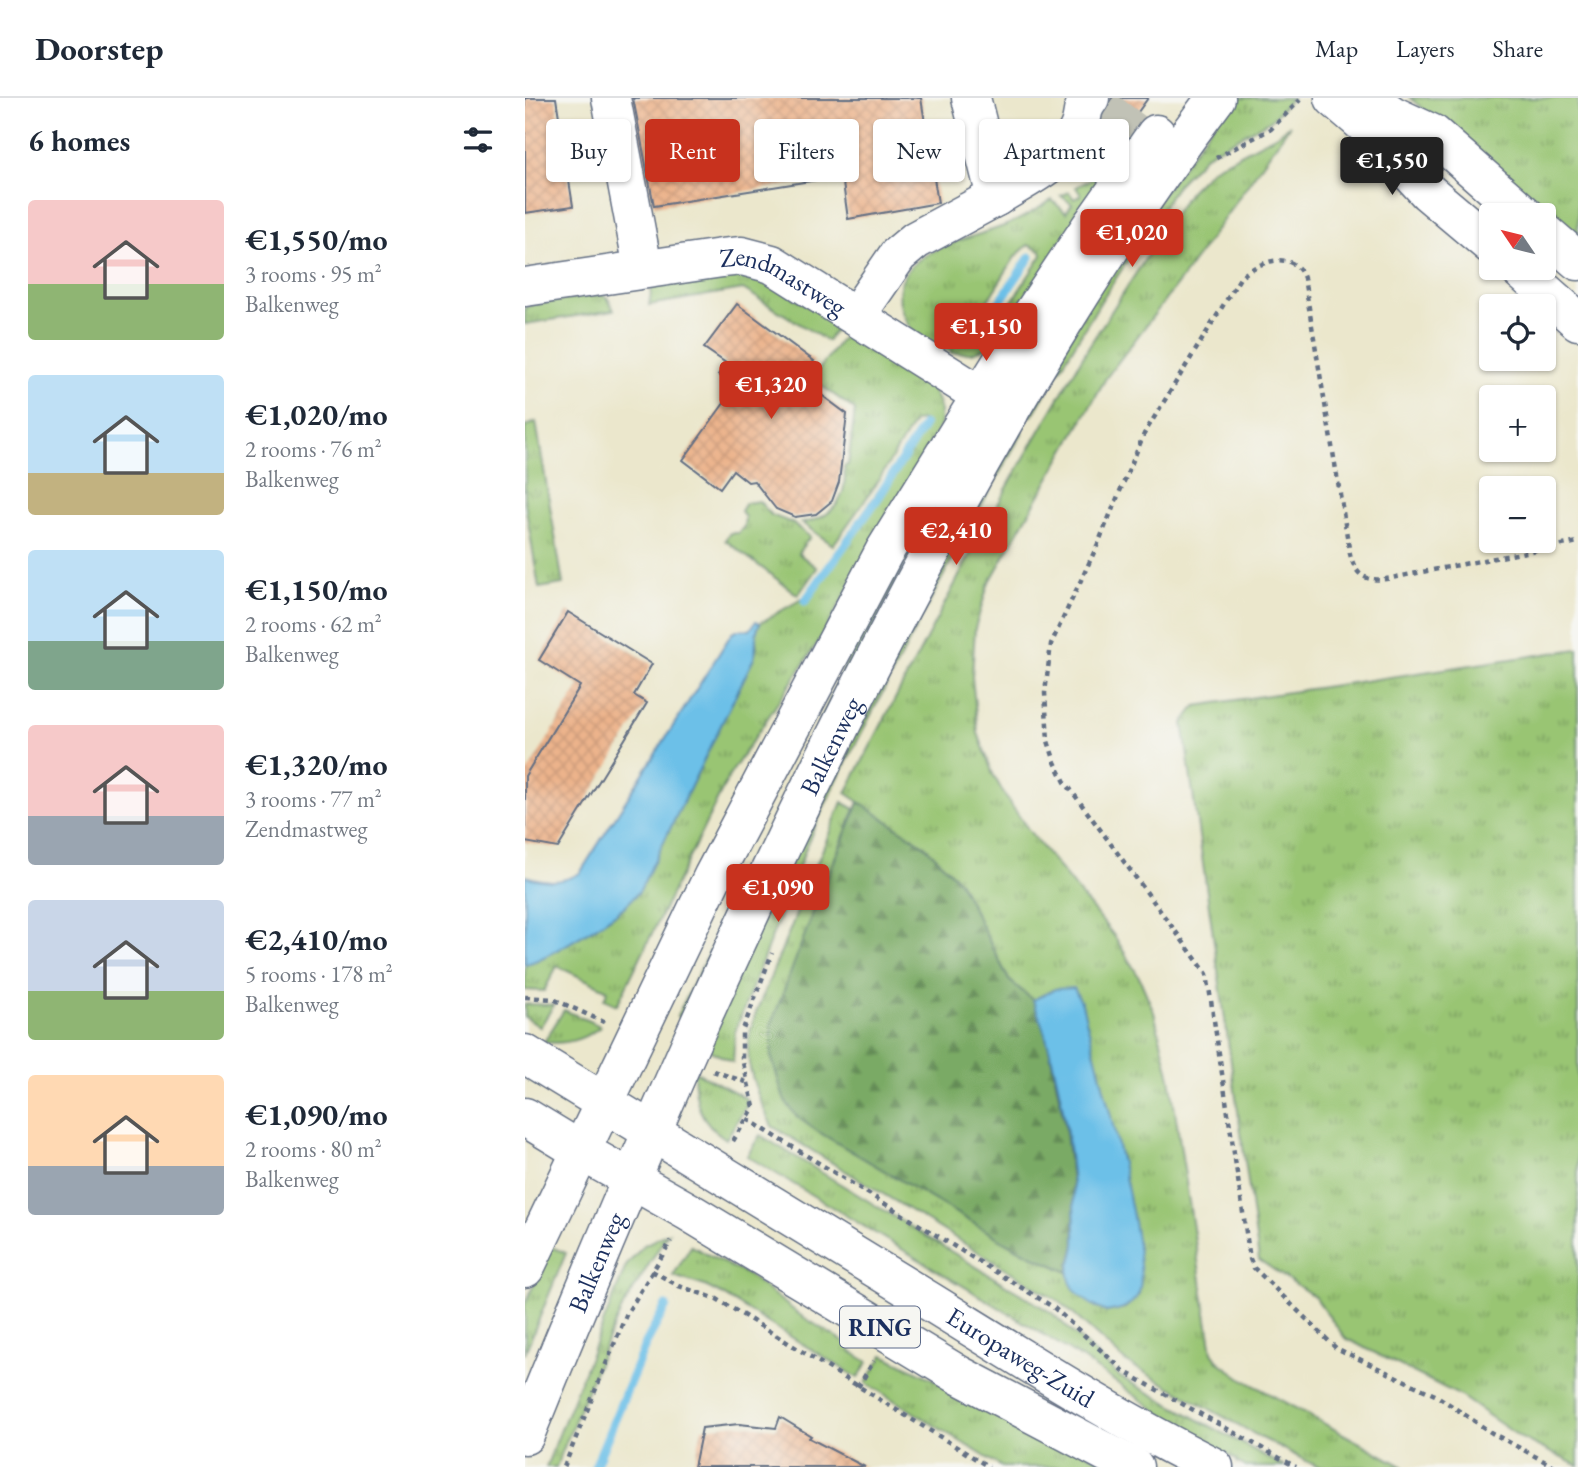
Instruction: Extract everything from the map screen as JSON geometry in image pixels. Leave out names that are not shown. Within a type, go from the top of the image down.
[{"type":"main road","points":[[611,98],[643,268]]},
{"type":"main road","points":[[971,98],[996,197]]},
{"type":"main road","name":"Balkenweg","points":[[525,1435],[651,1130],[754,905],[856,694],[956,503],[995,404],[1089,229],[1183,98]]},
{"type":"main road","name":"Balkenweg","points":[[525,1268],[713,876],[884,552],[1102,260],[1216,98]]},
{"type":"main road","points":[[1334,98],[1370,129],[1428,192],[1479,235]]},
{"type":"main road","points":[[1368,98],[1392,115],[1433,134],[1511,203]]},
{"type":"main road","points":[[856,316],[898,255],[916,240],[996,197],[1061,155],[1090,116]]},
{"type":"main road","points":[[1556,243],[1578,261]]},
{"type":"main road","name":"Zendmastweg","points":[[525,287],[643,268],[742,256],[772,264],[995,404]]},
{"type":"main road","points":[[1532,280],[1578,321]]},
{"type":"main road","name":"RING","points":[[525,1054],[651,1130]]},
{"type":"main road","name":"RING","points":[[525,1117],[630,1178]]},
{"type":"main road","name":"Europaweg-Zuid","points":[[651,1130],[1125,1421],[1214,1467]]},
{"type":"main road","name":"Europaweg-Zuid","points":[[630,1178],[959,1375],[1134,1467]]},
{"type":"path","points":[[1211,162],[1277,125],[1302,98]]},
{"type":"path","points":[[1555,1467],[1502,1439],[1437,1396],[1336,1348],[1254,1268],[1250,1259],[1207,974],[1065,782],[1048,741],[1045,693],[1051,644],[1097,546],[1144,434],[1233,288],[1249,269],[1266,262],[1290,262],[1304,278],[1350,554],[1353,566],[1360,575],[1372,580],[1386,579],[1578,542]]},
{"type":"path","points":[[731,1145],[754,1107],[741,1059],[742,1032],[775,945]]},
{"type":"path","points":[[525,997],[553,999],[605,1022]]},
{"type":"path","points":[[747,1119],[1053,1307],[1125,1372],[1296,1467]]},
{"type":"path","points":[[564,1467],[626,1315],[676,1233]]},
{"type":"path","points":[[652,1271],[679,1286],[717,1299],[989,1467]]},
{"type":"green space","points":[[1232,98],[1292,98],[1271,120],[1206,155],[1178,184],[1101,301],[1032,416],[1027,416],[1104,275]]},
{"type":"green space","points":[[1410,98],[1578,98],[1578,243],[1556,224],[1556,203],[1532,203]]},
{"type":"green space","points":[[1290,125],[1185,274],[1106,378],[988,585],[975,628],[972,677],[978,733],[993,774],[1030,832],[1115,937],[1139,977],[1154,1012],[1170,1078],[1212,1352],[1219,1362],[1244,1380],[1404,1467],[1318,1467],[1126,1362],[1060,1302],[772,1126],[755,1088],[748,1057],[755,1015],[842,802],[855,809],[820,894],[796,1116],[1014,1247],[1068,1272],[1083,1296],[1106,1312],[1125,1308],[1139,1294],[1055,989],[1033,1000],[1009,980],[959,881],[925,846],[846,793],[1013,477],[1089,346],[1169,222],[1189,192],[1212,169],[1275,136]]},
{"type":"green space","points":[[1086,182],[1112,182],[989,347],[972,353],[951,353],[950,350],[923,339],[911,329],[904,317],[899,295],[903,278],[913,264],[947,245],[1017,221],[1052,200],[1066,213],[1072,204],[1061,196],[1069,192],[1074,199],[1081,195],[1076,187]],"holes":[[[1028,245],[1041,251],[1042,255],[990,335],[981,338],[973,330],[975,321],[1015,257]]]},
{"type":"green space","points":[[737,273],[760,278],[840,324],[827,341],[743,289],[649,305],[652,287]]},
{"type":"green space","points":[[600,294],[607,297],[614,310],[525,324],[525,308],[531,305]]},
{"type":"green space","points":[[848,330],[930,386],[939,403],[941,424],[819,641],[729,776],[617,1005],[604,999],[608,990],[557,966],[544,991],[525,990],[525,964],[591,930],[625,906],[640,890],[754,658],[757,648],[755,634],[760,623],[805,597],[926,422],[914,422],[875,486],[833,545],[802,523],[830,511],[837,505],[844,488],[844,466],[848,465],[855,410],[812,379]]},
{"type":"green space","points":[[536,422],[563,584],[539,588],[525,503],[525,427]]},
{"type":"green space","points":[[1021,429],[1022,433],[961,542],[813,830],[735,1032],[733,1062],[702,1047],[879,674]]},
{"type":"green space","points":[[935,500],[687,1021],[677,1016],[785,801],[897,548]]},
{"type":"green space","points":[[759,501],[771,515],[792,523],[810,537],[798,553],[817,568],[798,595],[725,540],[730,533],[738,533],[744,527],[745,517],[741,511],[746,503]]},
{"type":"green space","points":[[1578,649],[1578,1466],[1521,1438],[1459,1395],[1345,1338],[1315,1297],[1259,1260],[1183,723],[1196,706]]},
{"type":"green space","points":[[859,802],[925,846],[959,881],[1009,980],[1033,1000],[1046,1033],[1065,1125],[1074,1197],[1075,1245],[1068,1272],[1014,1247],[817,1131],[796,1116],[784,1099],[771,1056],[771,1025],[820,894]]},
{"type":"green space","points":[[525,1004],[554,1005],[540,1027],[525,1017]]},
{"type":"green space","points":[[564,1010],[600,1027],[574,1041],[544,1042]]},
{"type":"green space","points":[[694,1071],[746,1098],[747,1105],[726,1139],[709,1125],[700,1110],[695,1092]]},
{"type":"green space","points":[[760,1135],[1052,1313],[1120,1377],[1285,1467],[1246,1467],[1237,1462],[1196,1438],[1038,1331],[747,1156]]},
{"type":"green space","points":[[668,1233],[623,1307],[609,1336],[556,1467],[546,1467],[626,1266],[644,1245]]},
{"type":"green space","points":[[691,1246],[751,1277],[800,1315],[852,1347],[850,1351],[868,1362],[858,1378],[721,1294],[673,1276]]},
{"type":"green space","points":[[551,1247],[566,1253],[525,1353],[525,1304]]},
{"type":"green space","points":[[883,1355],[1115,1467],[1002,1467],[866,1383]]},
{"type":"water","points":[[756,621],[760,623],[754,658],[640,890],[625,906],[591,930],[546,956],[525,964],[525,876],[553,881],[580,873],[732,633],[750,630]]},
{"type":"water","points":[[1074,988],[1082,1004],[1109,1108],[1138,1244],[1141,1276],[1138,1295],[1128,1306],[1106,1312],[1080,1295],[1070,1281],[1075,1233],[1070,1151],[1049,1047],[1033,1000],[1055,989]]},
{"type":"building","points":[[525,98],[556,98],[559,119],[546,119],[546,182],[569,182],[573,206],[525,213]]},
{"type":"building","points":[[633,98],[921,98],[924,119],[873,119],[873,182],[935,182],[938,203],[848,219],[843,182],[859,182],[859,119],[754,119],[754,182],[804,182],[654,206],[649,182],[740,182],[740,119],[645,119],[645,160]]},
{"type":"building","points":[[1112,98],[1148,98],[1129,124],[1129,119],[1105,119]]},
{"type":"building","points":[[737,304],[814,361],[800,379],[847,414],[839,482],[832,501],[816,514],[795,517],[776,509],[754,481],[748,482],[733,470],[720,488],[683,460],[735,388],[718,375],[726,363],[704,348]]},
{"type":"building","points":[[568,612],[652,664],[634,695],[647,703],[558,848],[525,842],[525,776],[580,686],[539,660]]},
{"type":"building","points":[[780,1417],[811,1436],[809,1438],[865,1467],[694,1467],[702,1428],[739,1424],[776,1428]]},
{"type":"waterway","points":[[980,331],[1030,257]]},
{"type":"waterway","points":[[805,601],[878,498],[924,425]]},
{"type":"waterway","points":[[595,1467],[646,1343],[666,1306]]},
{"type":"tunnel","points":[[1121,119],[1137,98]]}]
